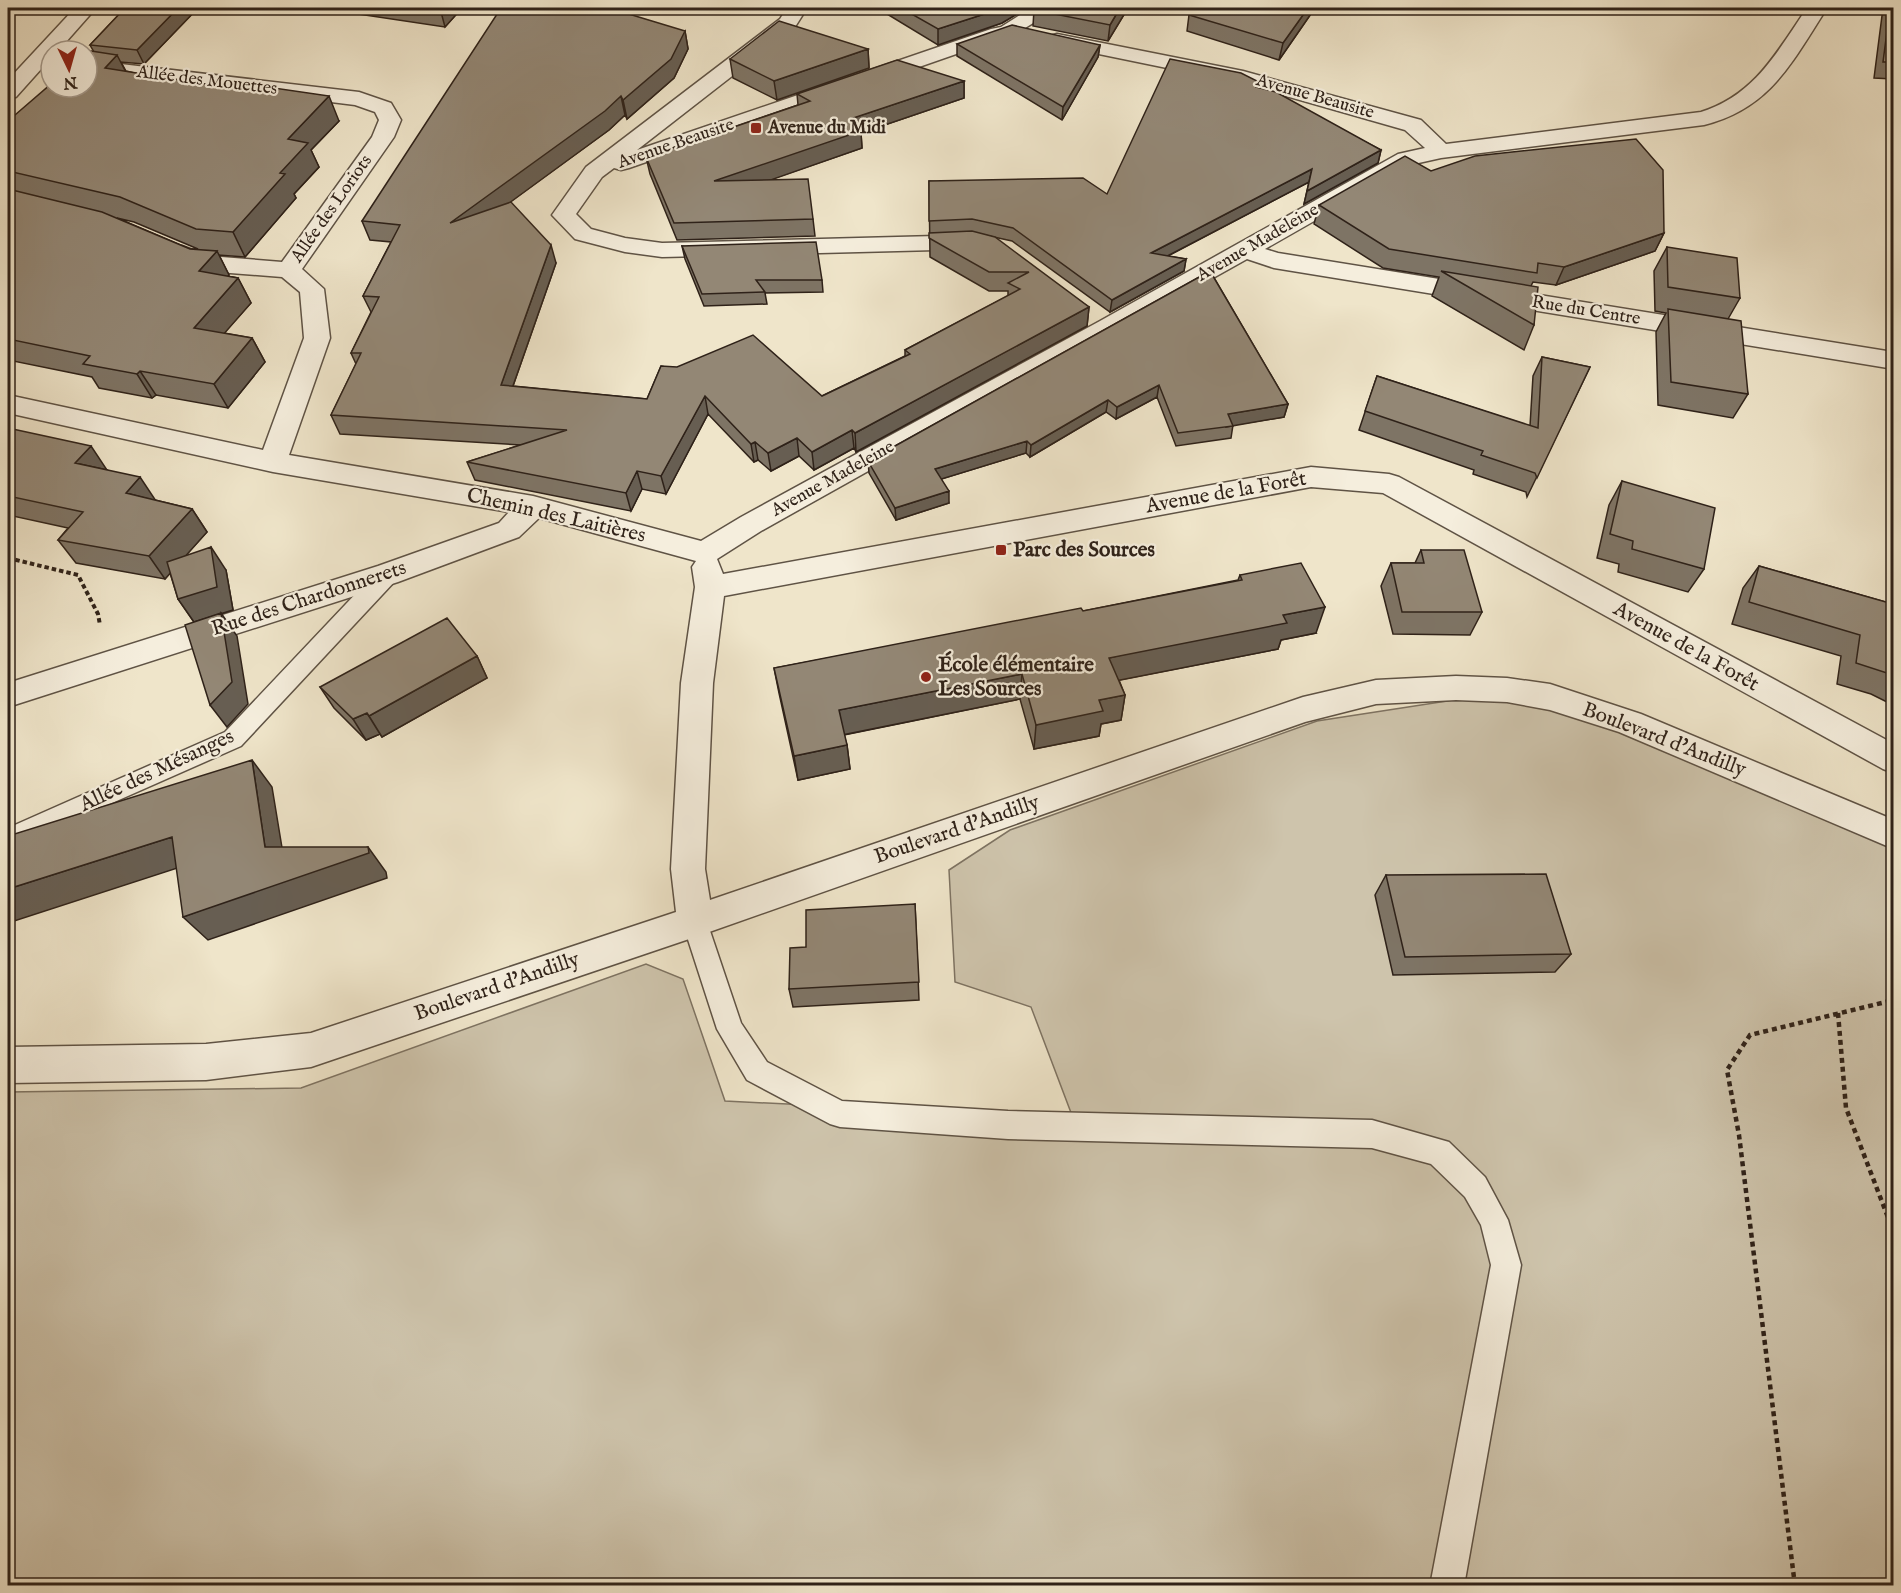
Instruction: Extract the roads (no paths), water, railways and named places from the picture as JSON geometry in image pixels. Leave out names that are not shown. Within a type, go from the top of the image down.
[{"type":"street","points":[[61,39],[86,8]]},
{"type":"street","points":[[797,8],[788,24],[594,172],[564,215],[583,234],[625,245],[662,250],[972,241],[993,246]]},
{"type":"street","points":[[1010,29],[1044,8]]},
{"type":"street","name":"Avenue Madeleine","points":[[705,553],[1100,320],[1244,250],[1406,159],[1441,151],[1704,117],[1732,109],[1768,79],[1817,8]]},
{"type":"street","name":"Avenue Beausite","points":[[594,172],[1010,29],[1243,77],[1413,125],[1441,151]]},
{"type":"street","points":[[8,92],[39,65]]},
{"type":"street","name":"Allée des Mouettes","points":[[99,67],[360,99],[382,108],[390,120]]},
{"type":"street","name":"Allée des Loriots","points":[[273,462],[317,338],[312,289],[289,270],[383,137],[390,120]]},
{"type":"street","points":[[164,246],[204,263],[289,270]]},
{"type":"street","name":"Rue du Centre","points":[[1244,250],[1274,260],[1893,361]]},
{"type":"street","name":"Chemin des Laitières","points":[[8,404],[273,462],[533,506],[705,553]]},
{"type":"street","name":"Avenue de la Forêt","points":[[710,587],[1311,477],[1389,484],[1893,760]]},
{"type":"street","name":"Rue des Chardonnerets","points":[[8,695],[388,574],[509,530],[533,506]]},
{"type":"street","points":[[695,921],[688,869],[697,683],[710,587],[705,553]]},
{"type":"street","name":"Boulevard d'Andilly","points":[[8,1065],[206,1062],[311,1050],[695,921],[1303,710],[1376,692],[1456,688],[1507,690],[1550,698],[1630,723],[1893,836]]},
{"type":"lane","name":"Allée des Mésanges","points":[[8,839],[234,739],[388,574]]},
{"type":"lane","points":[[695,921],[730,1029],[758,1071],[840,1114],[1008,1125],[1372,1134],[1439,1152],[1475,1187],[1494,1220],[1506,1265],[1447,1586]]},
{"type":"place","name":"Avenue du Midi","points":[[756,128]]},
{"type":"place","name":"Parc des Sources","points":[[1001,550]]},
{"type":"place","name":"École élémentaire Les Sources","points":[[926,677]]}]
